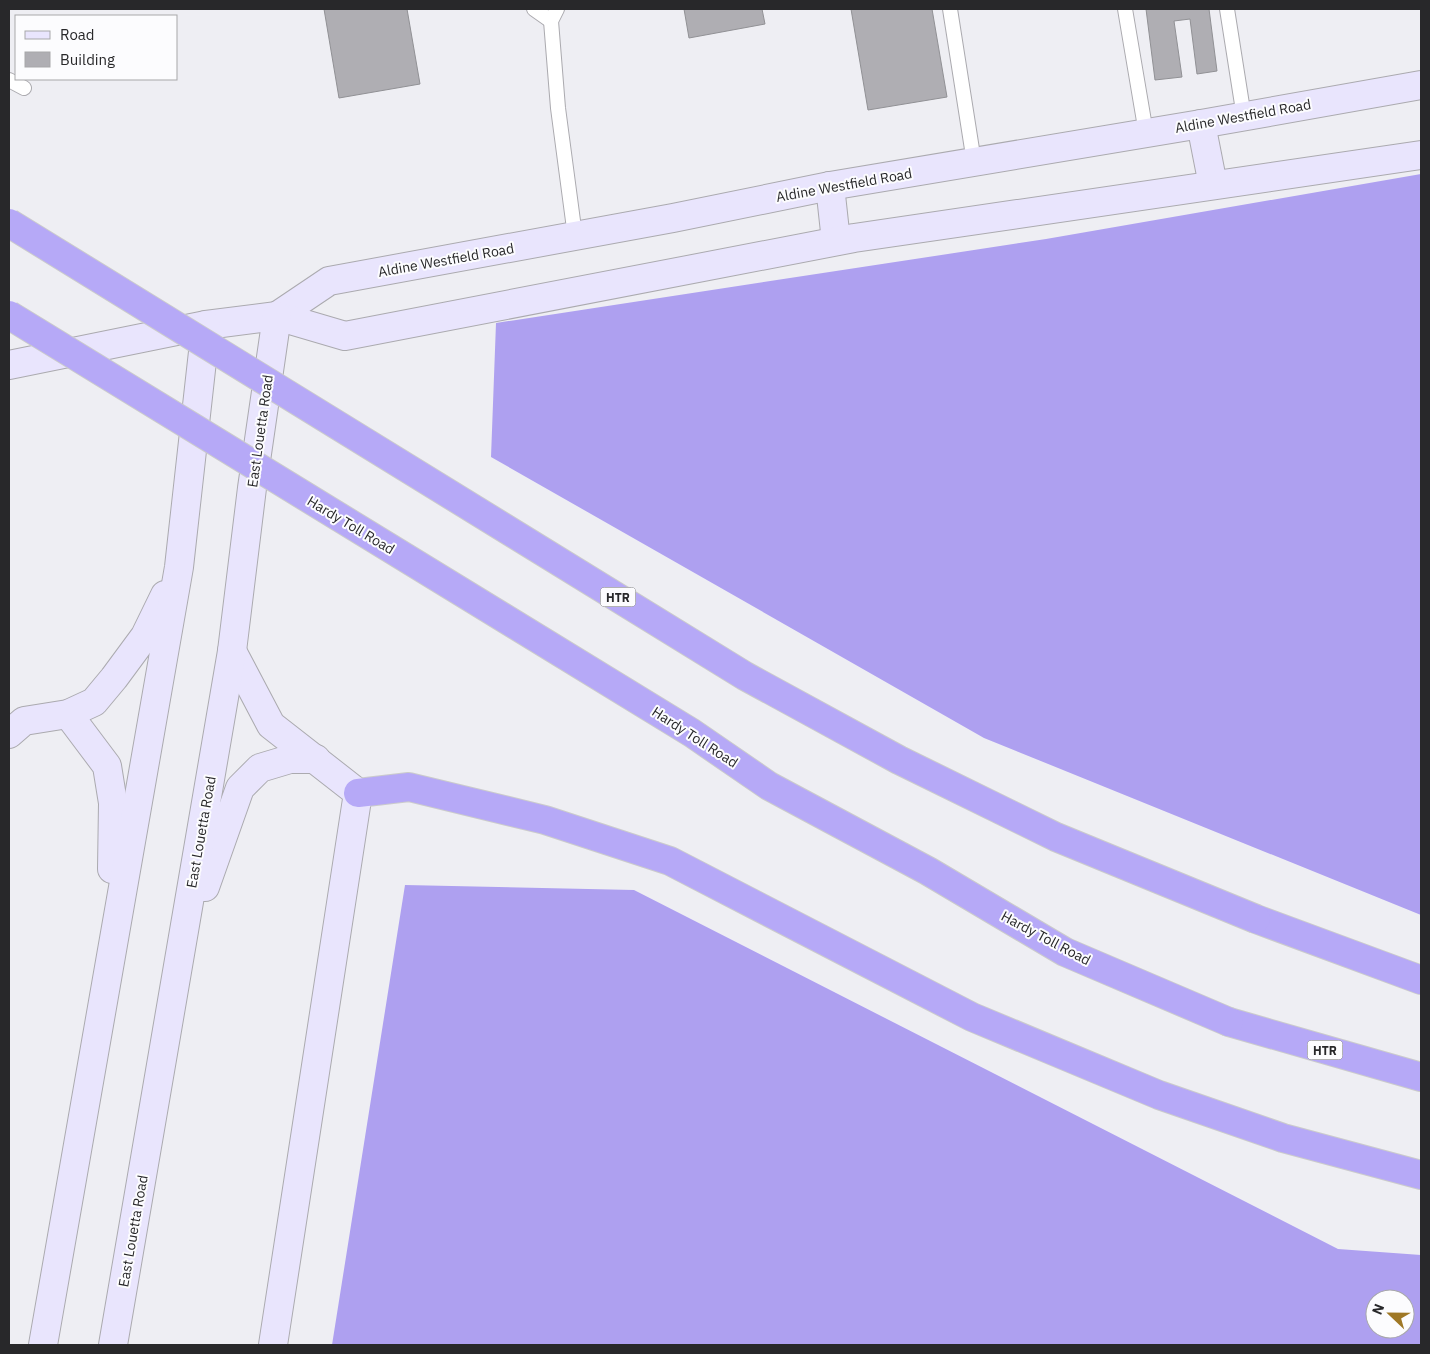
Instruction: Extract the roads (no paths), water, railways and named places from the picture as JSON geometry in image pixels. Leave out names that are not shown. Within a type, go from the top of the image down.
[{"type":"highway","name":"HTR","points":[[9,223],[746,676],[898,760],[1056,837],[1256,920],[1421,980]]},
{"type":"highway","name":"Hardy Toll Road","points":[[9,315],[684,728],[769,786],[928,871],[1065,952],[1229,1022],[1421,1076]]},
{"type":"highway","points":[[358,792],[409,787],[545,820],[670,861],[972,1018],[1141,1088],[1283,1138],[1421,1175]]},
{"type":"main road","name":"Aldine Westfield Road","points":[[277,316],[329,281],[576,236],[830,186],[1421,85]]},
{"type":"main road","points":[[1201,124],[1213,185]]},
{"type":"main road","name":"Aldine Westfield Road","points":[[9,364],[206,325],[277,316],[345,336],[836,241],[1421,155]]},
{"type":"main road","points":[[830,186],[836,241]]},
{"type":"main road","name":"East Louetta Road","points":[[113,1345],[232,651],[252,488],[277,316]]},
{"type":"main road","points":[[43,1345],[179,567],[206,325]]},
{"type":"main road","points":[[9,734],[24,720],[68,714],[94,702],[145,636],[179,567]]},
{"type":"main road","points":[[232,651],[271,725],[358,792],[273,1345]]},
{"type":"main road","points":[[68,714],[107,766],[113,803],[111,951]]},
{"type":"main road","points":[[179,964],[240,788],[260,768],[290,759],[316,759]]},
{"type":"lane","points":[[534,9],[554,15],[558,108],[576,236]]},
{"type":"lane","points":[[950,9],[974,162]]},
{"type":"lane","points":[[1124,9],[1146,133]]},
{"type":"lane","points":[[1227,9],[1244,116]]},
{"type":"lane","points":[[9,80],[24,88]]}]
